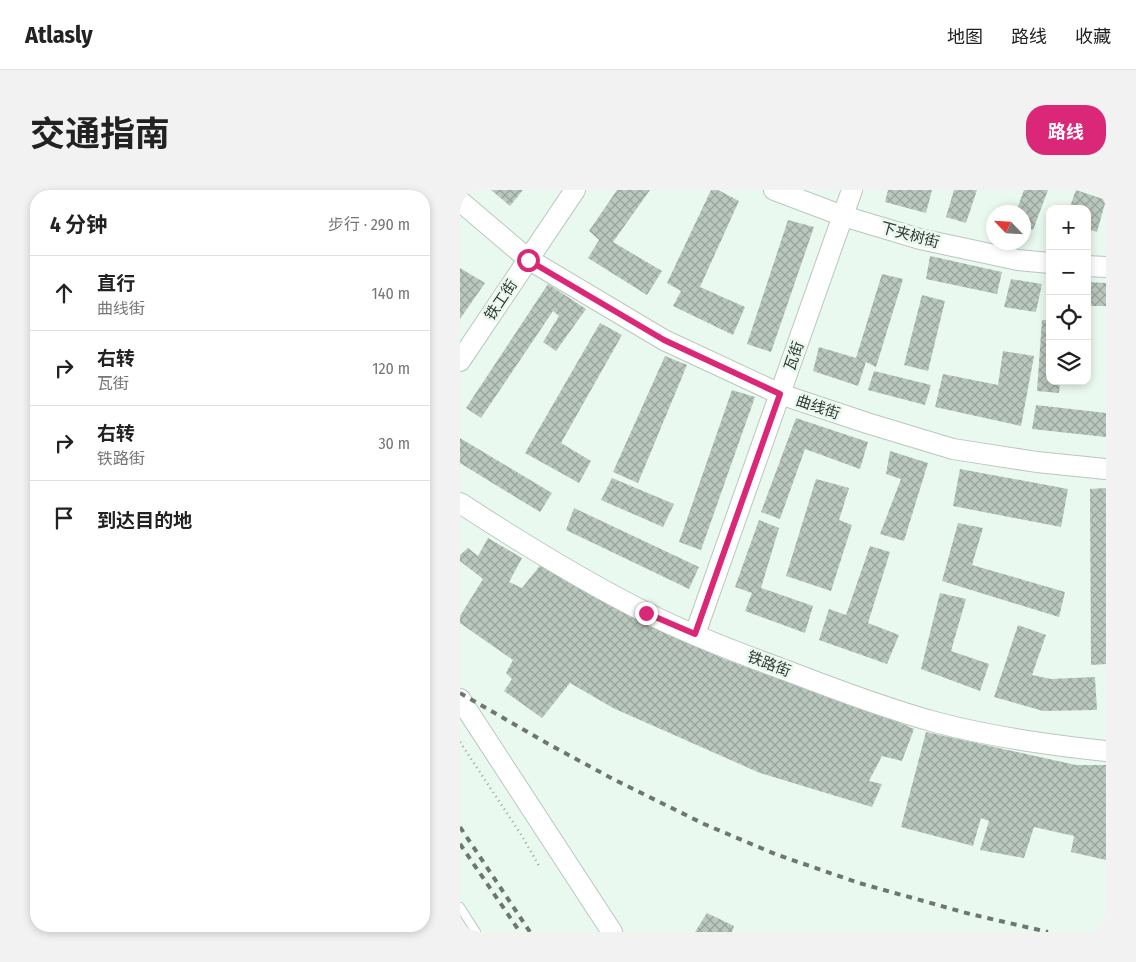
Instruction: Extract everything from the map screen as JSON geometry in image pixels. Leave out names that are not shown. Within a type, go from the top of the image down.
[{"type":"street","name":"铁工街","points":[[460,361],[575,190]]},
{"type":"street","name":"下夹树街","points":[[774,190],[843,216],[929,241],[1018,260],[1046,263]]},
{"type":"street","name":"瓦街","points":[[695,634],[852,190]]},
{"type":"street","name":"曲线街","points":[[460,201],[528,260],[664,340],[780,394],[953,449],[1037,462],[1106,469]]},
{"type":"street","points":[[1091,266],[1106,267]]},
{"type":"street","name":"铁路街","points":[[460,503],[527,546],[646,613],[730,650],[891,709],[937,723],[1042,744],[1106,751]]},
{"type":"street","points":[[460,698],[612,932]]},
{"type":"street","points":[[460,721],[596,932]]},
{"type":"lane","points":[[460,907],[476,932]]},
{"type":"path","points":[[460,742],[522,836],[539,866]]},
{"type":"building","points":[[491,190],[523,190],[510,206]]},
{"type":"building","points":[[617,190],[650,190],[613,242],[662,271],[647,295],[588,258],[599,240],[589,231]]},
{"type":"building","points":[[711,190],[718,190],[739,201],[700,287],[745,307],[733,335],[673,306],[681,291],[667,283]]},
{"type":"building","points":[[888,190],[932,190],[926,213],[885,202]]},
{"type":"building","points":[[954,190],[977,190],[966,223],[946,217]]},
{"type":"building","points":[[1024,190],[1048,190],[1033,230],[1031,229],[1031,205],[1019,205]]},
{"type":"building","points":[[1076,190],[1106,200],[1097,232],[1091,230],[1091,205],[1070,205]]},
{"type":"building","points":[[788,220],[814,227],[771,352],[747,344]]},
{"type":"building","points":[[930,256],[1002,272],[997,294],[926,279]]},
{"type":"building","points":[[460,268],[485,283],[460,319]]},
{"type":"building","points":[[882,274],[903,279],[876,367],[866,362],[858,386],[813,371],[819,347],[856,358]]},
{"type":"building","points":[[1011,279],[1042,284],[1036,312],[1004,307]]},
{"type":"building","points":[[1091,282],[1106,283],[1106,306],[1091,306]]},
{"type":"building","points":[[548,284],[586,309],[556,351],[543,342],[559,316],[553,311],[481,418],[466,408]]},
{"type":"building","points":[[922,295],[945,301],[928,371],[904,365]]},
{"type":"building","points":[[1042,320],[1046,320],[1046,385],[1060,385],[1059,393],[1037,391]]},
{"type":"building","points":[[600,323],[622,335],[561,443],[591,461],[579,483],[525,453]]},
{"type":"building","points":[[1003,351],[1034,356],[1021,426],[935,407],[943,374],[998,385]]},
{"type":"building","points":[[665,356],[687,365],[638,483],[613,472]]},
{"type":"building","points":[[874,371],[931,385],[925,405],[868,390]]},
{"type":"building","points":[[732,390],[755,397],[701,550],[679,542]]},
{"type":"building","points":[[1036,405],[1106,413],[1106,437],[1032,429]]},
{"type":"building","points":[[796,418],[868,442],[860,469],[805,449],[780,519],[761,512]]},
{"type":"building","points":[[460,438],[552,493],[540,512],[460,463]]},
{"type":"building","points":[[890,451],[928,463],[904,541],[880,534],[901,479],[886,474]]},
{"type":"building","points":[[960,469],[1068,489],[1061,527],[953,506]]},
{"type":"building","points":[[612,478],[674,504],[663,527],[601,500]]},
{"type":"building","points":[[816,479],[849,488],[839,520],[852,525],[831,591],[786,576]]},
{"type":"building","points":[[1106,488],[1106,664],[1091,665],[1090,489]]},
{"type":"building","points":[[574,508],[699,567],[689,589],[566,530]]},
{"type":"building","points":[[759,520],[779,528],[761,588],[813,606],[805,633],[745,611],[752,593],[735,587]]},
{"type":"building","points":[[958,523],[983,528],[972,565],[1065,592],[1059,617],[942,581]]},
{"type":"building","points":[[488,538],[522,558],[509,582],[522,588],[542,563],[648,625],[724,659],[914,729],[902,761],[882,756],[869,781],[882,784],[872,807],[760,773],[613,708],[570,683],[542,718],[504,691],[512,679],[506,673],[513,660],[460,623],[460,616],[483,579],[460,561],[460,555],[468,548],[478,556]]},
{"type":"building","points":[[870,546],[890,552],[868,623],[899,635],[887,664],[819,640],[829,609],[846,615]]},
{"type":"building","points":[[940,593],[966,599],[951,651],[989,664],[980,691],[921,669]]},
{"type":"building","points":[[1018,625],[1046,635],[1032,675],[1051,679],[1095,677],[1097,710],[1043,711],[994,697]]},
{"type":"building","points":[[926,732],[1076,765],[1106,765],[1106,860],[1071,852],[1074,836],[1034,827],[1024,858],[980,850],[989,821],[981,818],[973,846],[901,827]]},
{"type":"building","points":[[707,913],[734,926],[732,932],[695,932]]},
{"type":"railway","points":[[460,693],[613,779],[704,824],[775,854],[859,883],[970,914],[1048,932]]},
{"type":"railway","points":[[460,827],[530,932]]},
{"type":"railway","points":[[460,844],[520,932]]},
{"type":"route","points":[[528,260],[664,340],[780,394],[695,634],[646,613]]}]
